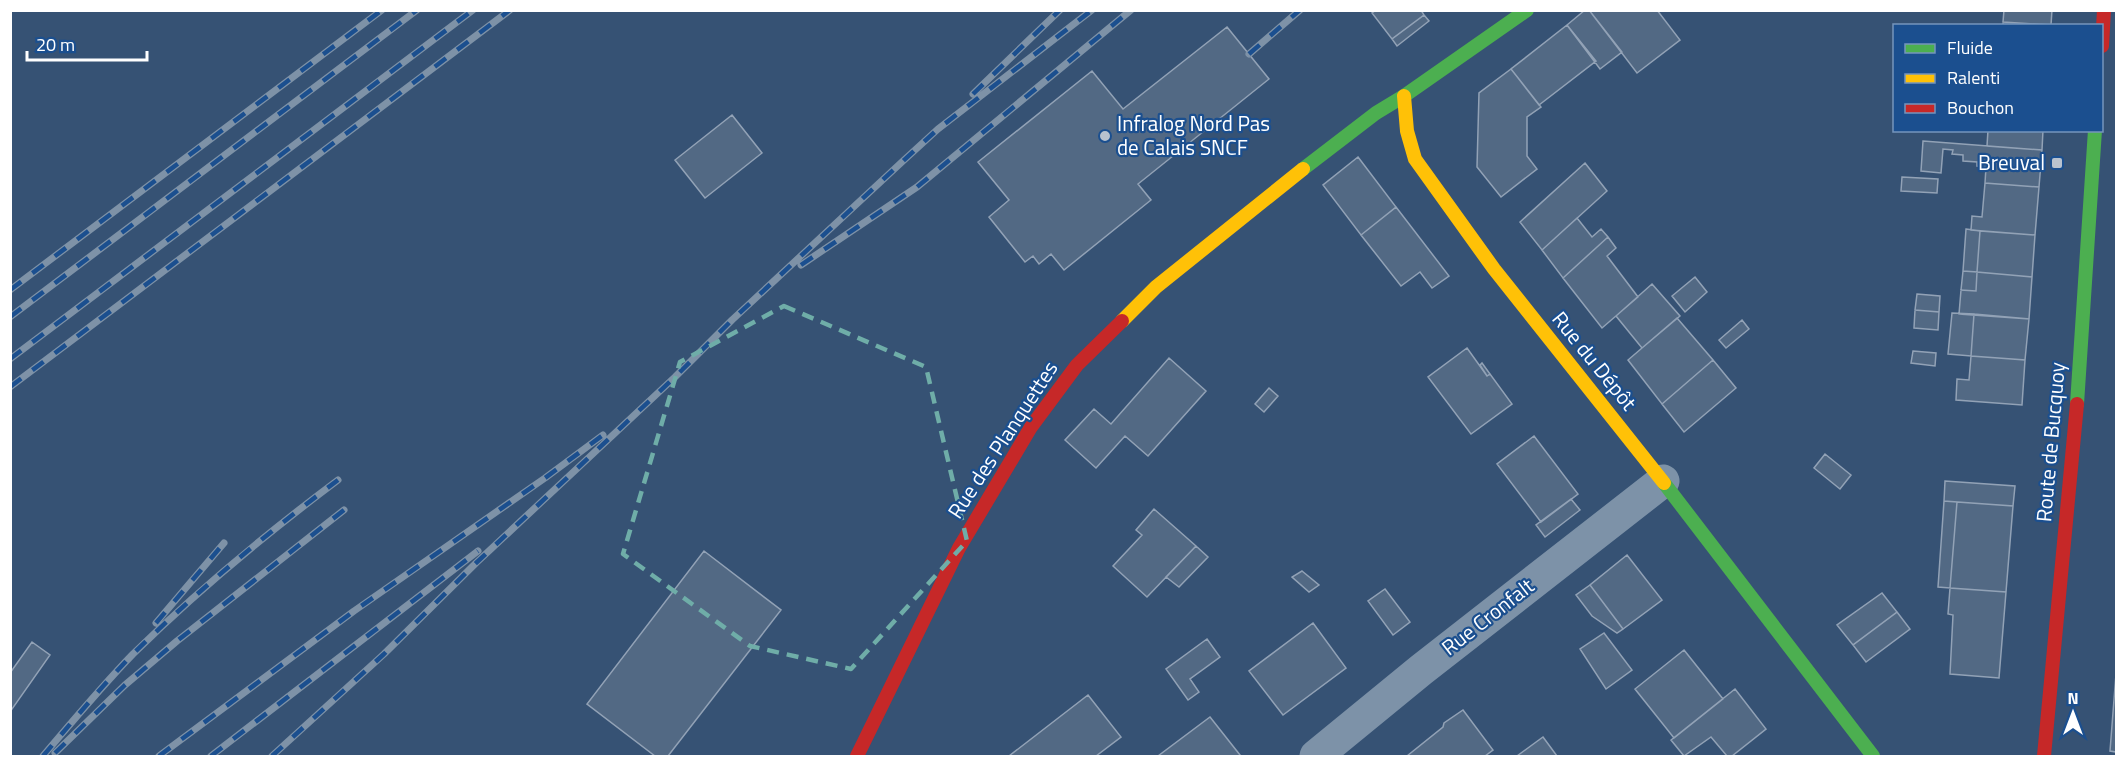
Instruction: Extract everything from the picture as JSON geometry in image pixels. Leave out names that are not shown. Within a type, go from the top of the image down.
[{"type":"street","points":[[1404,96],[1527,10]]},
{"type":"street","points":[[2103,28],[2104,10]]},
{"type":"street","name":"Rue du Dépôt","points":[[1404,96],[1407,131],[1415,159],[1494,269],[1663,481],[1873,756]]},
{"type":"street","name":"Rue des Planquettes","points":[[856,756],[959,548],[1031,427],[1077,365],[1156,287],[1264,199],[1376,113],[1404,96]]},
{"type":"street","name":"Route de Bucquoy","points":[[2044,756],[2077,406],[2095,132]]},
{"type":"street","name":"Rue Cronfalt","points":[[1316,756],[1430,663],[1663,481]]},
{"type":"highlighted area","points":[[784,306],[926,367],[967,541],[851,669],[750,646],[623,554],[680,362]]},
{"type":"building","points":[[1376,10],[1421,10],[1424,15],[1392,39],[1372,13]]},
{"type":"building","points":[[1585,10],[1589,10],[1622,52],[1600,69],[1567,25]]},
{"type":"building","points":[[1589,10],[1657,10],[1680,40],[1637,73]]},
{"type":"building","points":[[2004,10],[2052,10],[2051,24],[2003,22]]},
{"type":"building","points":[[1424,15],[1429,21],[1397,46],[1392,39]]},
{"type":"building","points":[[2003,22],[2035,24],[2003,24]]},
{"type":"building","points":[[1567,25],[1596,61],[1539,105],[1511,69]]},
{"type":"building","name":"Infralog Nord Pas de Calais SNCF","points":[[1227,27],[1269,79],[1138,184],[1151,200],[1064,270],[1051,254],[1039,264],[1033,256],[1025,262],[989,217],[1009,200],[978,162],[1092,71],[1123,109]]},
{"type":"building","points":[[1511,69],[1541,107],[1527,117],[1527,156],[1537,169],[1501,197],[1477,167],[1479,93]]},
{"type":"building","points":[[732,115],[762,153],[705,198],[675,160]]},
{"type":"building","points":[[1988,132],[2043,132],[2042,150],[1987,146]]},
{"type":"building","points":[[1923,141],[2042,150],[2039,187],[1985,183],[1986,167],[1977,166],[1977,162],[1963,161],[1963,155],[1952,154],[1953,150],[1943,149],[1941,173],[1921,171]]},
{"type":"building","points":[[1358,157],[1396,207],[1361,235],[1323,185]]},
{"type":"building","points":[[1585,163],[1607,191],[1542,250],[1520,222]]},
{"type":"building","points":[[1902,177],[1938,179],[1937,193],[1901,191]]},
{"type":"building","points":[[1985,183],[2039,187],[2035,235],[1971,230],[1972,216],[1982,217]]},
{"type":"building","points":[[1396,207],[1449,276],[1432,288],[1420,272],[1401,286],[1361,235]]},
{"type":"building","points":[[1577,218],[1592,237],[1601,229],[1608,237],[1563,278],[1542,250]]},
{"type":"building","points":[[1966,229],[1980,231],[1977,272],[1963,271]]},
{"type":"building","points":[[1980,231],[2035,235],[2032,277],[1977,272]]},
{"type":"building","points":[[1608,237],[1616,248],[1607,256],[1638,297],[1602,328],[1563,278]]},
{"type":"building","points":[[1963,271],[1977,272],[1976,291],[1961,290]]},
{"type":"building","points":[[1977,272],[2032,277],[2029,319],[1959,314],[1961,290],[1976,291]]},
{"type":"building","points":[[1695,277],[1707,292],[1685,312],[1672,296]]},
{"type":"building","points":[[1652,284],[1680,316],[1642,348],[1616,316]]},
{"type":"building","points":[[1917,294],[1940,296],[1939,312],[1915,310]]},
{"type":"building","points":[[1915,310],[1939,312],[1938,330],[1914,328]]},
{"type":"building","points":[[1952,313],[1974,314],[1971,356],[1948,354]]},
{"type":"building","points":[[1974,314],[2029,319],[2025,360],[1971,356]]},
{"type":"building","points":[[1677,318],[1713,360],[1662,404],[1628,360]]},
{"type":"building","points":[[1742,320],[1749,329],[1726,348],[1719,340]]},
{"type":"building","points":[[1467,348],[1487,376],[1490,374],[1512,404],[1471,434],[1428,377]]},
{"type":"building","points":[[1913,351],[1936,353],[1935,366],[1911,363]]},
{"type":"building","points":[[1971,356],[2025,360],[2022,405],[1956,400],[1957,379],[1969,380]]},
{"type":"building","points":[[1169,358],[1206,391],[1148,456],[1125,436],[1096,468],[1065,440],[1094,409],[1111,424]]},
{"type":"building","points":[[1713,360],[1736,388],[1684,432],[1662,404]]},
{"type":"building","points":[[1482,363],[1490,374],[1487,376],[1480,365]]},
{"type":"building","points":[[1269,388],[1278,396],[1264,412],[1255,404]]},
{"type":"building","points":[[1534,436],[1578,494],[1541,522],[1497,464]]},
{"type":"building","points":[[1825,454],[1851,475],[1840,489],[1814,468]]},
{"type":"building","points":[[1945,481],[2015,486],[2013,506],[1944,501]]},
{"type":"building","points":[[1571,499],[1580,510],[1545,537],[1536,525]]},
{"type":"building","points":[[1944,501],[1957,502],[1950,588],[1938,587]]},
{"type":"building","points":[[1957,502],[2013,506],[2006,592],[1950,588]]},
{"type":"building","points":[[1154,509],[1196,546],[1147,597],[1113,566],[1142,535],[1136,530]]},
{"type":"building","points":[[1196,546],[1208,557],[1179,587],[1166,577]]},
{"type":"building","points":[[704,551],[781,610],[668,756],[655,756],[587,704]]},
{"type":"building","points":[[1627,555],[1662,600],[1623,629],[1590,585]]},
{"type":"building","points":[[1302,571],[1319,585],[1309,592],[1292,577]]},
{"type":"building","points":[[1590,585],[1623,629],[1617,633],[1592,616],[1576,595]]},
{"type":"building","points":[[1950,588],[2006,592],[1999,678],[1950,674],[1953,615],[1948,614]]},
{"type":"building","points":[[1385,589],[1410,622],[1393,635],[1368,601]]},
{"type":"building","points":[[1882,593],[1897,612],[1853,645],[1837,625]]},
{"type":"building","points":[[1897,612],[1910,629],[1866,662],[1853,645]]},
{"type":"building","points":[[1313,623],[1346,668],[1283,715],[1249,671]]},
{"type":"building","points":[[1604,633],[1632,670],[1606,689],[1580,649]]},
{"type":"building","points":[[1207,639],[1220,657],[1190,679],[1199,692],[1188,700],[1166,669]]},
{"type":"building","points":[[32,642],[50,655],[10,712],[10,673]]},
{"type":"building","points":[[1684,650],[1723,699],[1674,738],[1635,689]]},
{"type":"building","points":[[2116,674],[2116,752],[2110,751]]},
{"type":"building","points":[[1735,689],[1766,729],[1732,756],[1727,756],[1711,737],[1684,756],[1671,740]]},
{"type":"building","points":[[1088,695],[1121,737],[1096,756],[1009,756]]},
{"type":"building","points":[[1463,710],[1493,750],[1485,756],[1407,756],[1443,727],[1444,723]]},
{"type":"building","points":[[1210,717],[1239,756],[1158,756]]},
{"type":"building","points":[[1543,737],[1557,756],[1517,756]]},
{"type":"railway","points":[[10,290],[382,10]]},
{"type":"railway","points":[[10,317],[417,10]]},
{"type":"railway","points":[[10,359],[473,10]]},
{"type":"railway","points":[[10,387],[510,10]]},
{"type":"railway","points":[[973,94],[1060,10]]},
{"type":"railway","points":[[272,756],[384,654],[476,563],[675,377],[732,320],[938,129],[1092,10]]},
{"type":"railway","points":[[801,265],[917,187],[1131,10]]},
{"type":"railway","points":[[1249,54],[1300,10]]},
{"type":"railway","points":[[159,756],[354,611],[603,435]]},
{"type":"railway","points":[[43,756],[110,679],[157,631],[232,564],[338,480]]},
{"type":"railway","points":[[55,753],[125,685],[177,641],[344,510]]},
{"type":"railway","points":[[156,623],[224,543]]},
{"type":"railway","points":[[211,756],[478,551]]},
{"type":"traffic: fast","points":[[1303,169],[1376,113],[1527,10]]},
{"type":"traffic: fast","points":[[2077,404],[2095,132]]},
{"type":"traffic: fast","points":[[1664,483],[1873,756]]},
{"type":"traffic: slow","points":[[1404,96],[1407,131],[1415,159],[1494,269],[1664,483]]},
{"type":"traffic: slow","points":[[1122,321],[1156,287],[1303,169]]},
{"type":"traffic: jam","points":[[2103,28],[2104,10]]},
{"type":"traffic: jam","points":[[857,756],[959,548],[1031,427],[1077,365],[1122,321]]},
{"type":"traffic: jam","points":[[2044,756],[2077,404]]},
{"type":"place","name":"Infralog Nord Pas de Calais SNCF","points":[[1105,136]]},
{"type":"place","name":"Breuval","points":[[2057,163]]}]
